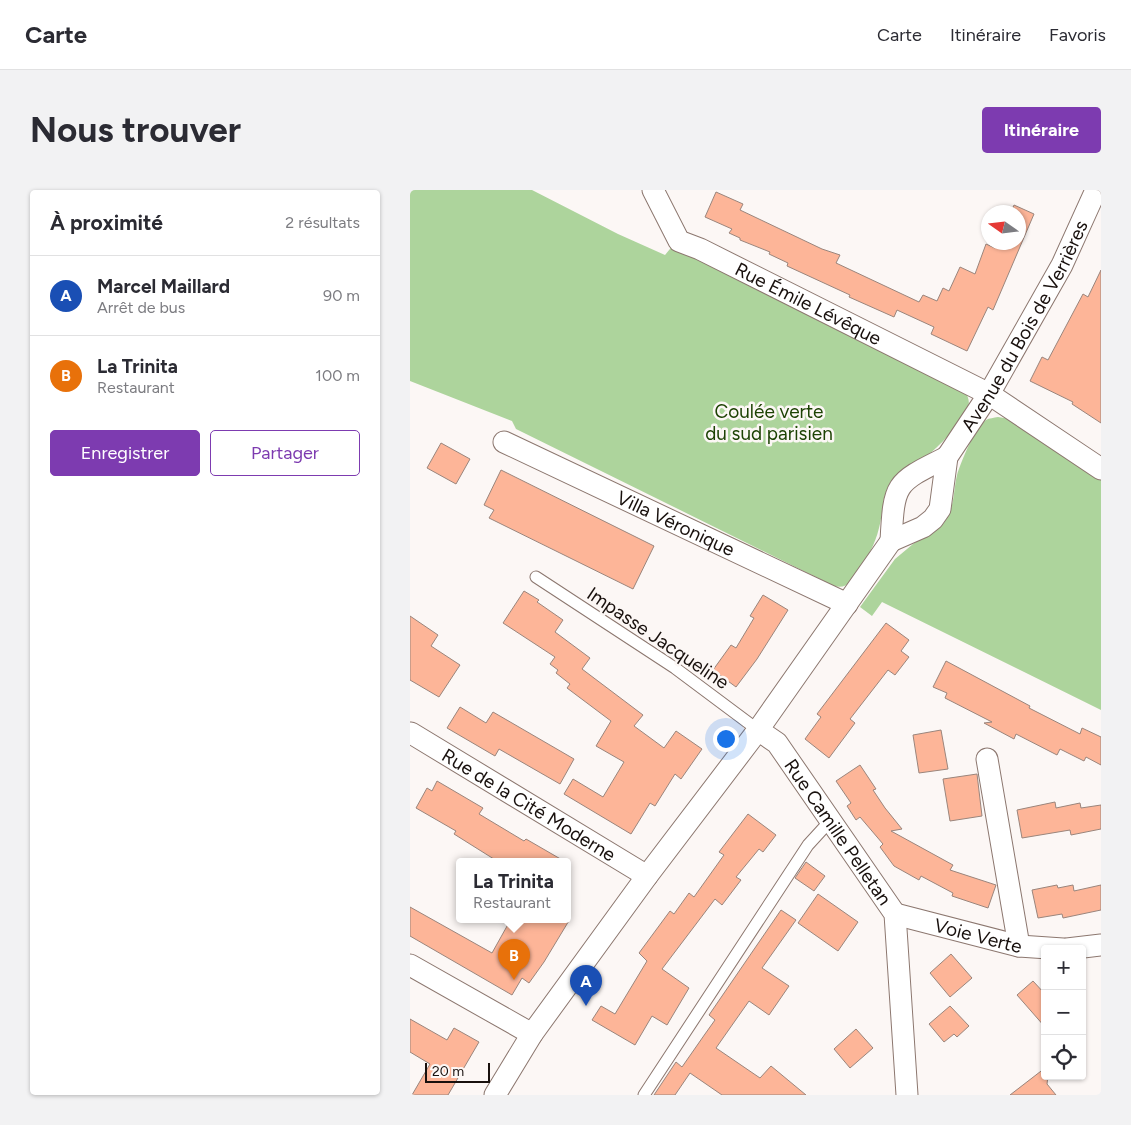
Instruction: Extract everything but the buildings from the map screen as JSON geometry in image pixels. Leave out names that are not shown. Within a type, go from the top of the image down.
[{"type":"street","name":"Rue Émile Lévêque","points":[[653,190],[679,241],[700,249],[988,394],[1099,464]]},
{"type":"street","name":"Avenue du Bois de Verrières","points":[[947,457],[988,394],[1062,265],[1096,190]]},
{"type":"street","name":"Villa Véronique","points":[[504,442],[846,604]]},
{"type":"street","points":[[891,541],[893,506],[901,484],[916,473],[947,457]]},
{"type":"street","points":[[494,1095],[532,1034],[647,876],[758,730],[891,541],[923,526],[937,514],[943,499],[947,457]]},
{"type":"street","name":"Rue Camille Pelletan","points":[[758,730],[777,743],[895,914],[907,1095]]},
{"type":"street","name":"Rue de la Cité Moderne","points":[[410,732],[647,876]]},
{"type":"street","points":[[987,759],[1019,946]]},
{"type":"street","name":"Voie Verte","points":[[895,914],[1019,946],[1041,948]]},
{"type":"street","points":[[1086,947],[1101,945]]},
{"type":"street","points":[[410,965],[532,1034]]},
{"type":"lane","name":"Impasse Jacqueline","points":[[536,577],[675,668],[758,730]]},
{"type":"lane","points":[[644,1095],[808,845],[830,820]]},
{"type":"green space","name":"Coulée verte du sud parisien","points":[[410,190],[532,190],[618,234],[665,255],[674,244],[966,393],[969,401],[968,407],[957,426],[934,450],[893,478],[885,494],[877,534],[868,556],[851,582],[845,586],[834,586],[516,429],[512,421],[410,381]]},
{"type":"green space","points":[[998,417],[1010,419],[1101,478],[1101,710],[882,602],[872,616],[860,607],[895,559],[913,544],[943,524],[952,506],[959,469],[973,437],[986,420]]},
{"type":"place","name":"La Trinita","points":[[514,980]]},
{"type":"place","name":"Marcel Maillard","points":[[586,1006]]}]
